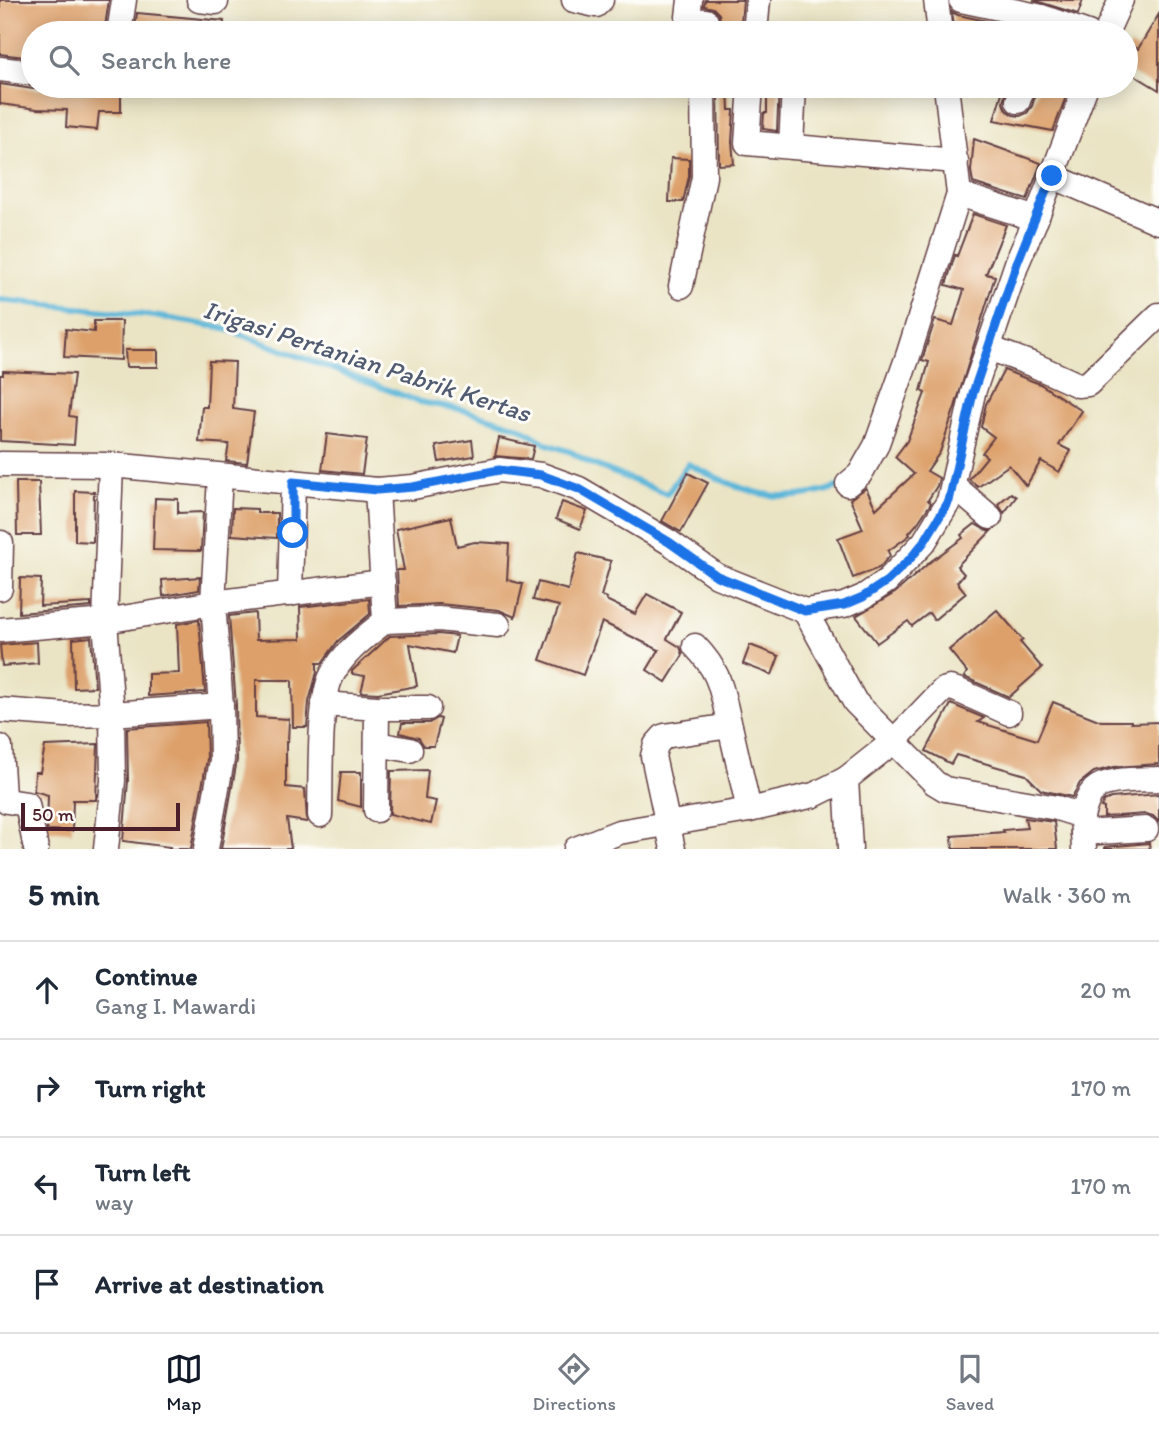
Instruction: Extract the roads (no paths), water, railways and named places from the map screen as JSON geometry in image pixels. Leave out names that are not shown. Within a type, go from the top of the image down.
[{"type":"street","points":[[121,21],[124,0]]},
{"type":"street","points":[[574,0],[596,5],[601,0]]},
{"type":"street","points":[[690,0],[688,18],[706,21]]},
{"type":"street","points":[[756,21],[758,0]]},
{"type":"street","points":[[936,0],[939,21]]},
{"type":"street","points":[[961,0],[1027,21]]},
{"type":"street","points":[[1111,21],[1121,0]]},
{"type":"street","points":[[0,69],[21,72]]},
{"type":"street","points":[[681,286],[704,177],[703,98]]},
{"type":"street","points":[[750,98],[747,143],[956,162]]},
{"type":"street","points":[[791,146],[793,98]]},
{"type":"street","points":[[848,484],[860,474],[876,446],[960,194],[948,98]]},
{"type":"street","points":[[0,464],[111,466],[377,490],[413,487],[499,470],[541,475],[579,489],[669,542],[717,576],[805,611],[844,605],[863,597],[887,581],[924,542],[949,501],[973,393],[1017,263],[1081,98]]},
{"type":"street","points":[[1052,176],[1159,222]]},
{"type":"street","points":[[960,194],[1036,219]]},
{"type":"street","points":[[989,348],[1083,385],[1088,384],[1159,315]]},
{"type":"street","points":[[106,849],[113,781],[112,714],[105,621],[111,466]]},
{"type":"street","points":[[206,849],[222,760],[213,603],[220,476]]},
{"type":"street","points":[[290,594],[293,482]]},
{"type":"street","points":[[954,486],[990,517]]},
{"type":"street","points":[[377,490],[385,621]]},
{"type":"street","points":[[0,588],[1,543]]},
{"type":"street","points":[[0,630],[105,621],[213,603],[383,582]]},
{"type":"street","points":[[805,611],[855,702],[935,783],[945,789],[1058,808],[1083,832],[1146,829]]},
{"type":"street","points":[[320,815],[324,704],[331,677],[354,646],[385,621],[438,619],[498,625]]},
{"type":"street","points":[[695,646],[712,664],[719,680],[749,810]]},
{"type":"street","points":[[576,849],[619,832],[749,810],[814,795],[846,779],[894,741],[946,688],[957,690],[1009,713]]},
{"type":"street","points":[[324,704],[428,708]]},
{"type":"street","points":[[0,710],[65,715],[221,706]]},
{"type":"street","points":[[376,810],[377,708]]},
{"type":"street","points":[[673,849],[653,756],[656,745],[664,736],[730,726]]},
{"type":"street","points":[[377,744],[410,750]]},
{"type":"street","points":[[0,747],[3,797],[7,801],[27,804],[36,849]]},
{"type":"street","points":[[846,779],[850,849]]},
{"type":"street","points":[[1083,832],[1089,797],[1103,785],[1159,779]]},
{"type":"waterway","name":"Irigasi Pertanian Pabrik Kertas","points":[[0,300],[154,316],[224,328],[420,402],[460,409],[519,427],[547,444],[667,494],[688,464],[727,482],[763,494],[800,496],[843,485]]}]
